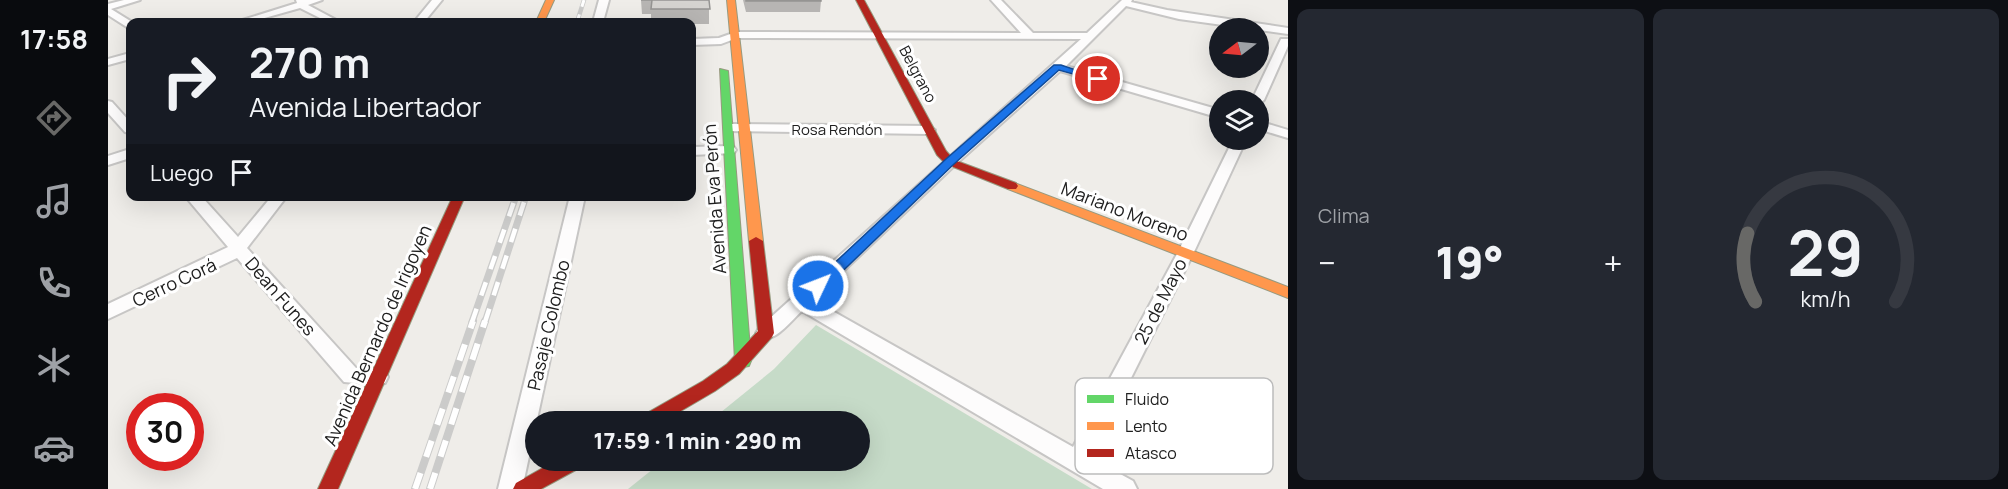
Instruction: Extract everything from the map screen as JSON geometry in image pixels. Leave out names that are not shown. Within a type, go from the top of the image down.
[{"type":"street","points":[[108,9],[135,0]]},
{"type":"street","points":[[253,18],[302,2],[317,0]]},
{"type":"street","points":[[422,18],[437,0]]},
{"type":"street","points":[[542,18],[550,0]]},
{"type":"street","points":[[599,18],[604,0]]},
{"type":"street","name":"Avenida Eva Perón","points":[[718,0],[743,361]]},
{"type":"street","name":"Avenida Eva Perón","points":[[731,0],[766,333]]},
{"type":"street","name":"Belgrano","points":[[861,0],[940,153],[950,162]]},
{"type":"street","points":[[996,0],[1029,35]]},
{"type":"street","points":[[302,2],[304,7],[327,18]]},
{"type":"street","points":[[665,411],[709,386],[743,361],[766,333],[950,162],[1058,67],[1126,2],[1209,23]]},
{"type":"street","points":[[108,9],[126,23]]},
{"type":"street","points":[[1168,13],[1287,38]]},
{"type":"street","points":[[696,42],[721,41],[736,35],[1088,36]]},
{"type":"street","points":[[1269,36],[1287,38]]},
{"type":"street","points":[[1263,90],[1287,38]]},
{"type":"street","points":[[108,62],[126,57]]},
{"type":"street","points":[[1058,67],[1209,111]]},
{"type":"street","points":[[108,105],[126,125]]},
{"type":"street","name":"Rosa Rendón","points":[[728,128],[928,129]]},
{"type":"street","points":[[1269,129],[1288,134]]},
{"type":"street","points":[[696,151],[729,150]]},
{"type":"street","name":"25 de Mayo","points":[[1121,378],[1235,150]]},
{"type":"street","points":[[108,161],[126,154]]},
{"type":"street","name":"Mariano Moreno","points":[[950,162],[1288,293]]},
{"type":"street","name":"Dean Funes","points":[[196,201],[351,376],[378,377]]},
{"type":"street","name":"Cerro Corá","points":[[108,312],[217,262],[238,248],[276,201]]},
{"type":"street","name":"Avenida Bernardo de Irigoyen","points":[[328,489],[457,201]]},
{"type":"street","name":"Pasaje Colombo","points":[[521,489],[577,201]]},
{"type":"street","points":[[801,302],[1075,459]]},
{"type":"street","points":[[521,489],[555,471]]},
{"type":"street","points":[[1100,474],[1125,489]]},
{"type":"green space","points":[[816,325],[1092,489],[628,489],[650,471],[870,471],[870,411],[722,411],[774,369]]},
{"type":"building","points":[[652,0],[709,0],[710,9],[651,9]]},
{"type":"building","points":[[821,0],[821,1],[746,1]]},
{"type":"railway","points":[[578,18],[584,0]]},
{"type":"railway","points":[[472,322],[514,201]]},
{"type":"railway","points":[[485,322],[524,201]]},
{"type":"railway","points":[[415,489],[473,321]]},
{"type":"railway","points":[[430,489],[485,321]]},
{"type":"traffic: fast","points":[[723,71],[743,361]]},
{"type":"traffic: slow","points":[[542,18],[550,0]]},
{"type":"traffic: slow","points":[[731,0],[756,241]]},
{"type":"traffic: slow","points":[[1012,186],[1288,293]]},
{"type":"traffic: jam","points":[[860,0],[941,153],[950,162],[1012,186]]},
{"type":"traffic: jam","points":[[328,489],[457,201]]},
{"type":"traffic: jam","points":[[665,411],[709,386],[733,369],[766,333],[756,241]]},
{"type":"traffic: jam","points":[[523,489],[556,471]]},
{"type":"route","points":[[818,286],[950,162],[1058,67],[1098,79]]}]
